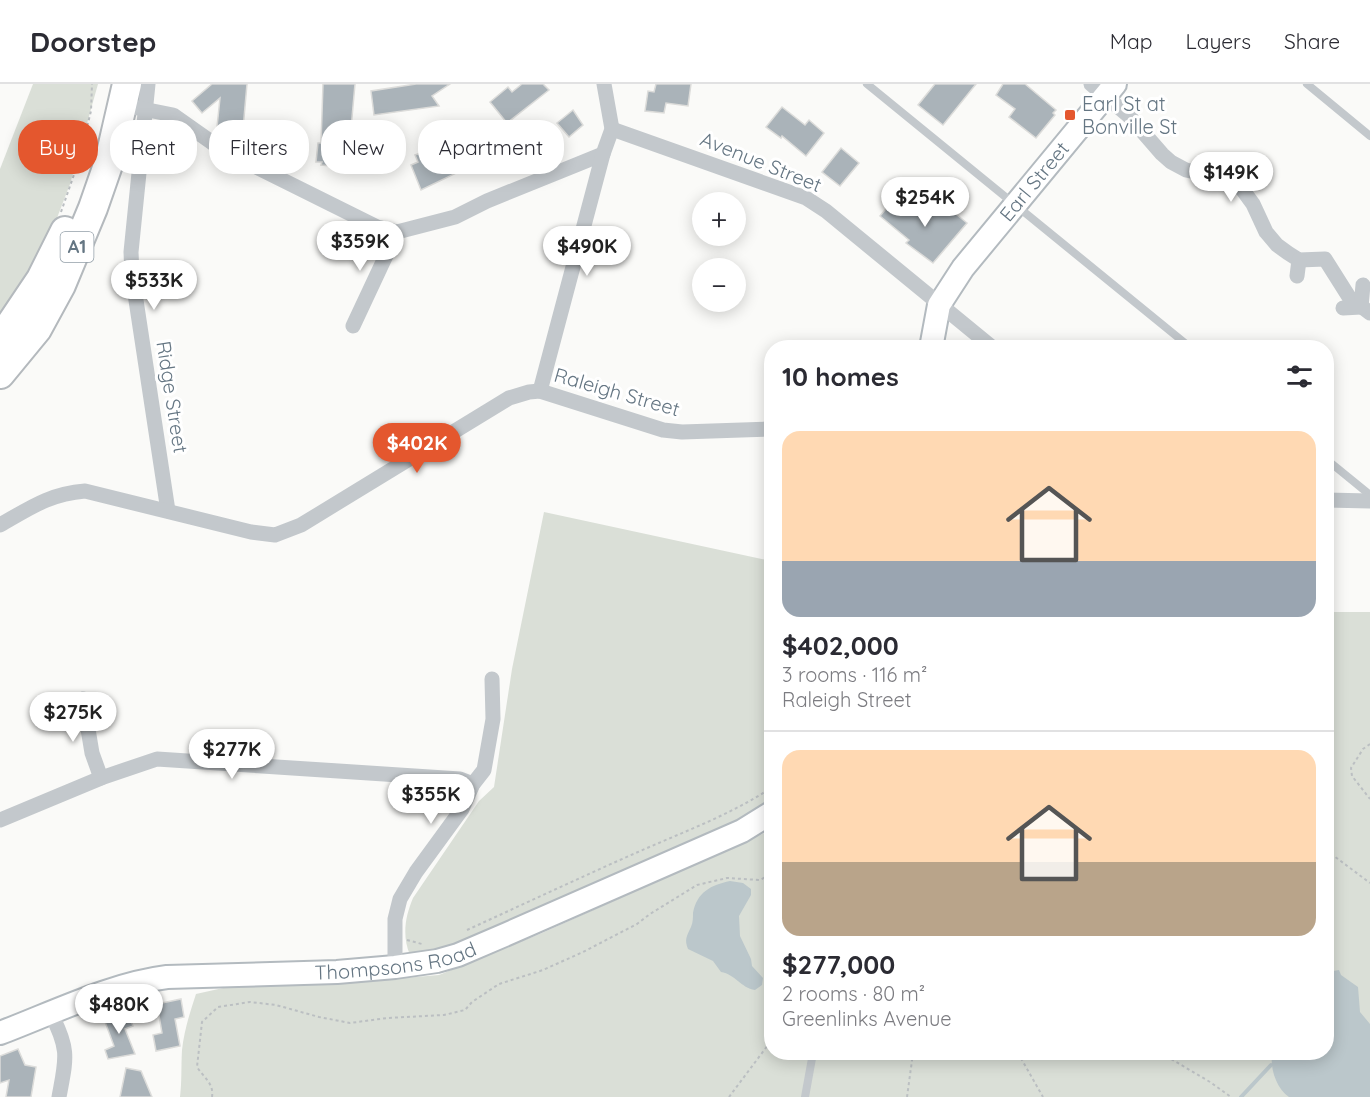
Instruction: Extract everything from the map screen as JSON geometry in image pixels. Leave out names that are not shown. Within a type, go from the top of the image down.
[{"type":"highway","name":"A1","points":[[0,340],[41,279],[70,219],[94,149],[126,96]]},
{"type":"highway","name":"A1","points":[[0,374],[38,329],[61,285],[109,162],[126,96]]},
{"type":"street","name":"Ridge Street","points":[[148,84],[126,96],[132,274],[168,512]]},
{"type":"street","points":[[540,391],[603,154],[612,129],[604,84]]},
{"type":"street","points":[[1104,88],[1171,162],[1186,170],[1227,179],[1242,189],[1253,204],[1266,232],[1277,245],[1299,260],[1325,259],[1349,297],[1365,310]]},
{"type":"street","name":"Earl Street","points":[[932,340],[939,305],[963,268],[1104,88]]},
{"type":"street","points":[[126,96],[173,116],[224,151],[377,227],[397,232],[455,217],[487,201],[603,154]]},
{"type":"street","name":"Avenue Street","points":[[612,129],[806,198],[826,211],[983,340]]},
{"type":"street","points":[[353,326],[397,232]]},
{"type":"street","points":[[1297,276],[1299,260]]},
{"type":"street","points":[[1363,285],[1365,310]]},
{"type":"street","points":[[1343,308],[1365,310]]},
{"type":"street","name":"Raleigh Street","points":[[0,525],[44,500],[63,493],[85,491],[252,532],[275,535],[301,525],[509,399],[529,392],[540,391],[663,430],[682,432],[764,429]]},
{"type":"street","points":[[1334,500],[1370,501]]},
{"type":"street","points":[[395,967],[395,919],[400,898],[462,808],[473,784],[484,770],[493,719],[492,679]]},
{"type":"street","points":[[83,699],[92,753],[101,778]]},
{"type":"street","points":[[0,820],[101,778],[157,759],[460,779],[473,784]]},
{"type":"street","name":"Thompsons Road","points":[[0,1033],[143,980],[167,977],[337,972],[437,961],[458,955],[742,831],[764,817]]},
{"type":"street","points":[[51,1014],[64,1043],[66,1058],[59,1097]]},
{"type":"lane","points":[[867,84],[1181,340]]},
{"type":"lane","points":[[1307,84],[1370,136]]},
{"type":"lane","points":[[1334,466],[1370,495]]},
{"type":"lane","points":[[805,1097],[812,1060]]},
{"type":"path","points":[[60,214],[78,163],[91,111],[92,84]]},
{"type":"path","points":[[1370,744],[1363,749],[1351,768],[1352,776],[1370,799]]},
{"type":"path","points":[[467,930],[730,811],[764,792]]},
{"type":"path","points":[[1334,856],[1370,884]]},
{"type":"path","points":[[212,1097],[211,1083],[197,1067],[202,1022],[218,1007],[250,1002],[276,1005],[350,1023],[455,1013],[465,1010],[472,1002],[499,984],[543,970],[637,924],[697,885],[727,878],[760,880],[764,878]]},
{"type":"path","points":[[405,940],[424,944]]},
{"type":"path","points":[[729,1097],[764,1050]]},
{"type":"path","points":[[907,1097],[912,1060]]},
{"type":"path","points":[[1022,1060],[1043,1097]]},
{"type":"path","points":[[1172,1060],[1231,1097]]},
{"type":"shaded area","points":[[33,84],[98,84],[88,120],[19,120]]},
{"type":"shaded area","points":[[18,123],[18,174],[73,174],[39,265],[0,317],[0,169]]},
{"type":"shaded area","points":[[544,512],[764,559],[764,804],[733,825],[446,949],[410,955],[406,941],[406,926],[413,898],[479,801],[494,787],[512,669]]},
{"type":"shaded area","points":[[1334,612],[1370,612],[1370,1097],[180,1097],[183,1043],[196,994],[223,988],[358,982],[439,975],[542,933],[764,833],[764,1060],[1334,1060]]},
{"type":"shaded area","points":[[730,881],[743,883],[751,889],[751,895],[739,916],[740,936],[752,966],[763,978],[762,985],[755,990],[721,972],[713,961],[688,949],[686,943],[695,906],[701,895],[711,887]]},
{"type":"shaded area","points":[[1339,970],[1341,975],[1358,987],[1360,1012],[1370,1024],[1370,1097],[1289,1097],[1284,1093],[1275,1077],[1272,1060],[1334,1060],[1334,971]]},
{"type":"building","points":[[212,84],[247,84],[244,120],[218,120],[220,98],[202,113],[192,101]]},
{"type":"building","points":[[323,84],[355,84],[352,120],[322,120]]},
{"type":"building","points":[[416,84],[450,84],[432,96],[439,106],[374,115],[371,91]]},
{"type":"building","points":[[522,84],[543,84],[549,90],[511,120],[505,120],[490,102],[508,87],[512,92]]},
{"type":"building","points":[[656,84],[691,84],[688,106],[666,103],[664,113],[645,111],[648,91],[654,92]]},
{"type":"building","points":[[935,84],[976,84],[943,125],[918,105]]},
{"type":"building","points":[[1003,84],[1025,84],[1056,110],[1053,113],[1055,115],[1036,138],[1009,117],[1015,109],[996,95]]},
{"type":"building","points":[[782,107],[805,125],[809,120],[824,133],[806,156],[782,136],[781,138],[766,127]]},
{"type":"building","points":[[573,110],[583,125],[569,137],[564,131],[564,120],[561,120]]},
{"type":"building","points":[[318,143],[321,143],[321,162],[316,162]]},
{"type":"building","points":[[841,148],[859,163],[840,186],[822,172]]},
{"type":"building","points":[[418,162],[418,174],[454,174],[421,190],[411,165]]},
{"type":"building","points":[[894,199],[903,207],[906,204],[926,220],[940,201],[967,223],[933,263],[906,243],[909,240],[880,216]]},
{"type":"building","points":[[181,999],[184,1017],[175,1019],[180,1046],[156,1051],[153,1035],[162,1033],[157,1004]]},
{"type":"building","points":[[127,1010],[133,1026],[125,1029],[135,1054],[108,1059],[105,1050],[114,1046],[104,1019]]},
{"type":"building","points":[[18,1049],[25,1065],[36,1067],[31,1097],[6,1097],[9,1080],[0,1083],[0,1056]]},
{"type":"building","points":[[126,1068],[141,1071],[152,1097],[120,1097]]},
{"type":"waterway","points":[[1241,1097],[1271,1065]]},
{"type":"place","name":"Earl St at Bonville St","points":[[1070,115]]}]
